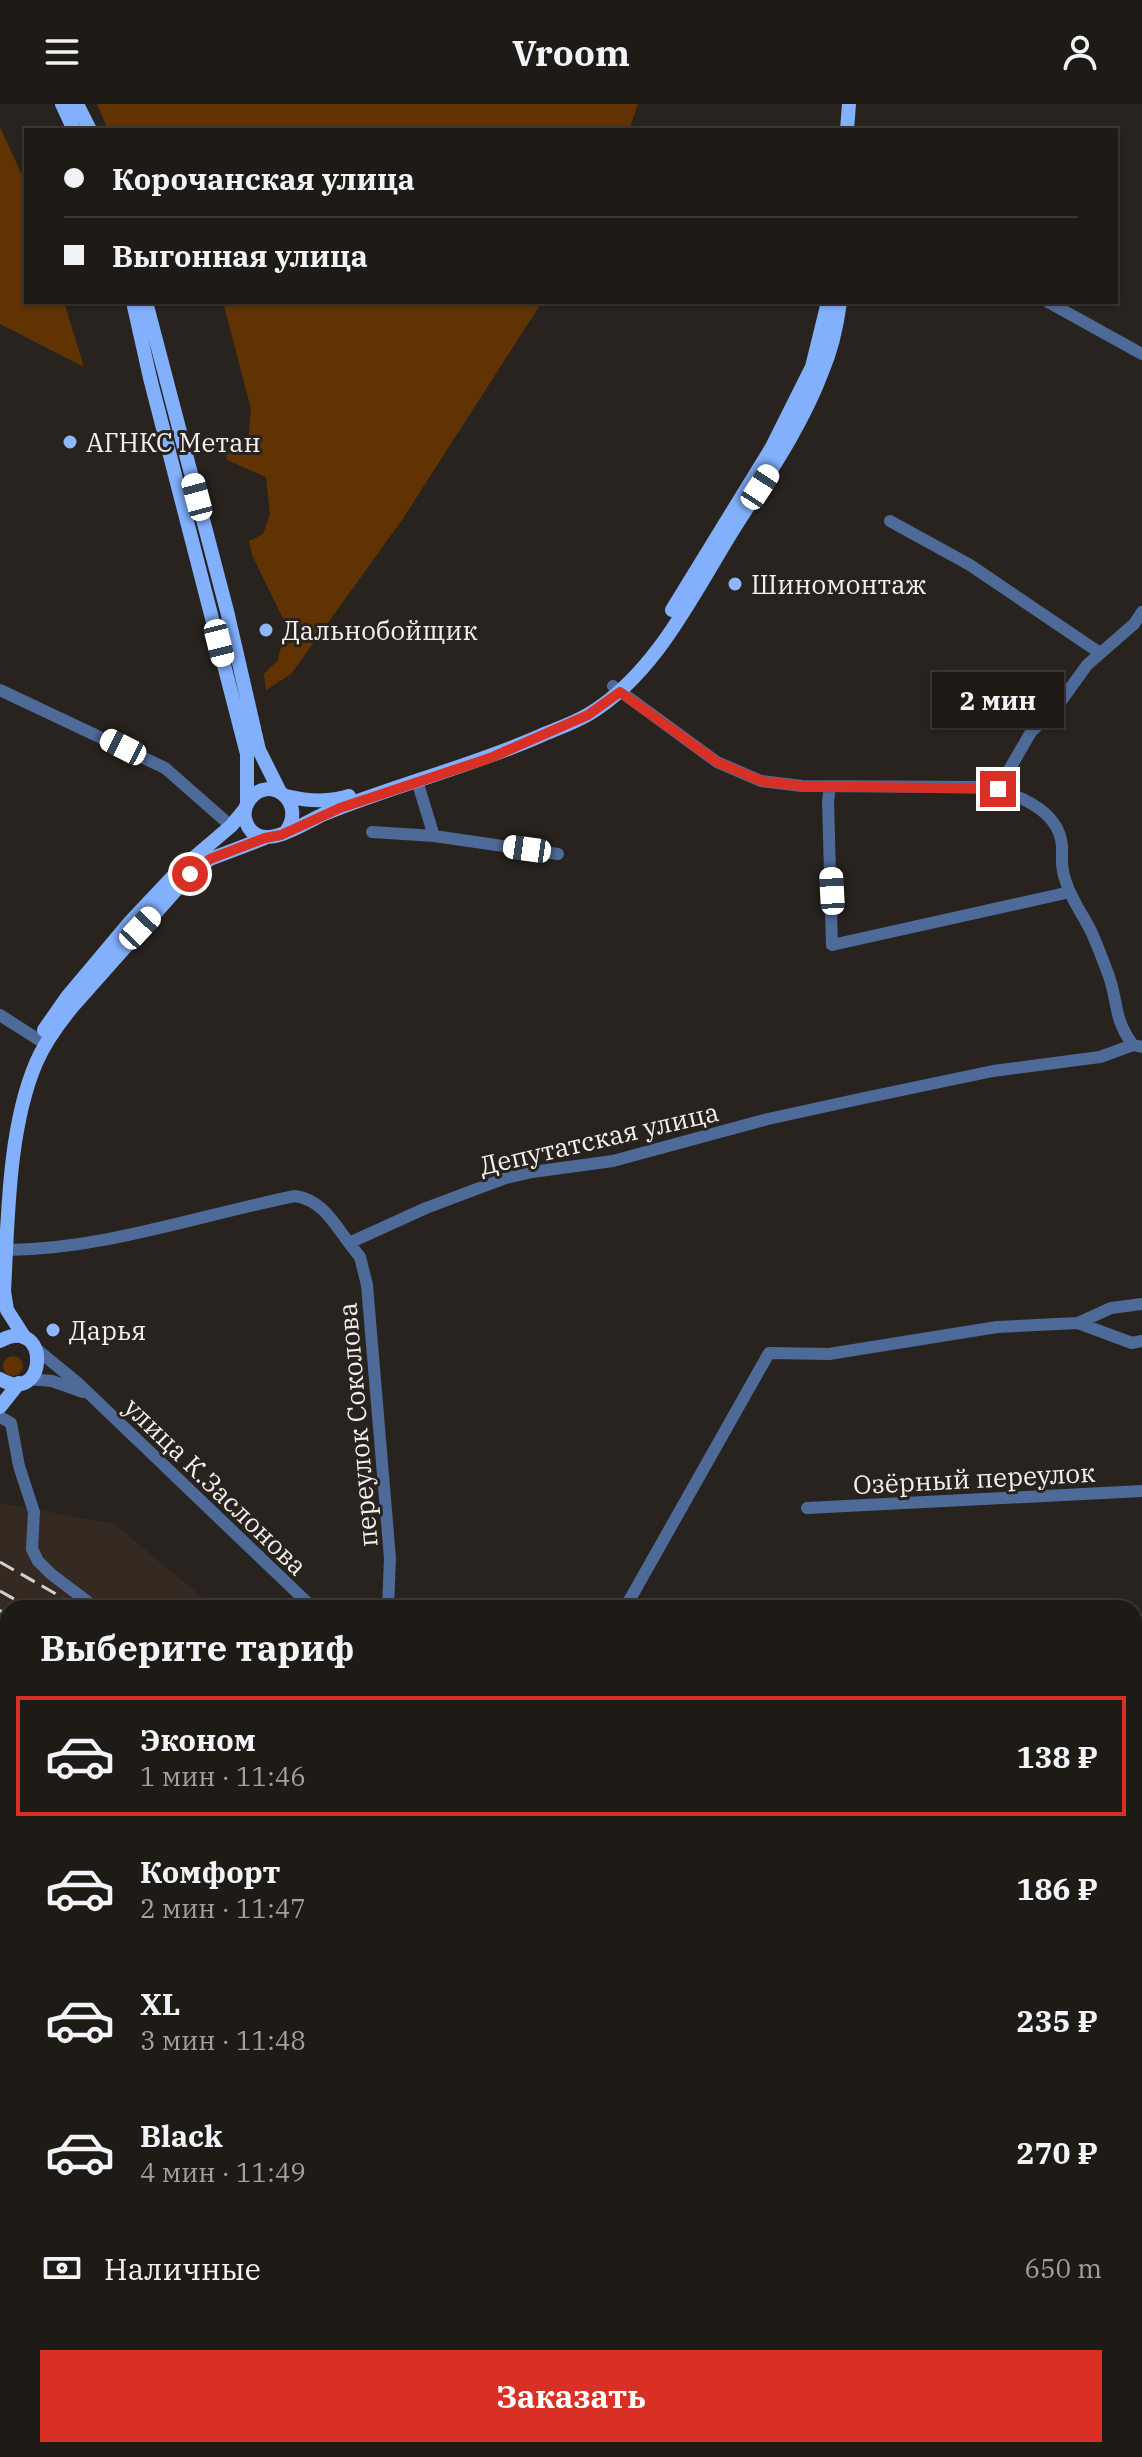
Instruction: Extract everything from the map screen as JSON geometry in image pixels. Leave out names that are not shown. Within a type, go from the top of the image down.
[{"type":"main road","points":[[62,104],[73,128]]},
{"type":"main road","points":[[77,104],[89,128]]},
{"type":"main road","points":[[838,128],[839,104]]},
{"type":"main road","points":[[847,128],[849,104]]},
{"type":"main road","points":[[133,304],[247,754],[245,817],[251,831],[265,838]]},
{"type":"main road","points":[[147,304],[227,611],[259,750],[293,809],[287,830]]},
{"type":"main road","points":[[0,1214],[10,1117],[39,1040],[67,997],[130,922],[190,859],[231,826],[252,796],[265,790],[302,800],[337,800],[487,750],[582,708],[616,689],[658,633],[772,447],[812,367],[828,304]]},
{"type":"main road","points":[[0,1407],[38,1365],[30,1343],[14,1324],[4,1300],[19,1117],[37,1060],[55,1028],[140,928],[190,874],[210,859],[265,838],[273,838],[340,808],[490,758],[588,715],[666,638],[780,456],[823,372],[840,304]]},
{"type":"main road","points":[[0,1341],[13,1336],[30,1343]]},
{"type":"main road","points":[[0,1379],[8,1383],[24,1381]]},
{"type":"street","points":[[1052,304],[1142,354]]},
{"type":"street","points":[[890,521],[970,565],[1100,653]]},
{"type":"street","points":[[998,789],[1031,732],[1056,708],[1087,665],[1134,624],[1142,612]]},
{"type":"street","points":[[616,689],[717,762],[761,781],[830,787],[998,789],[1033,803],[1054,825],[1062,846],[1060,856],[1070,892],[1109,976],[1121,1029],[1137,1046]]},
{"type":"street","points":[[0,690],[165,768],[231,826]]},
{"type":"street","points":[[417,781],[434,836]]},
{"type":"street","points":[[830,787],[832,945],[1070,892]]},
{"type":"street","points":[[372,832],[434,836],[558,854]]},
{"type":"street","points":[[0,1015],[39,1040]]},
{"type":"street","name":"Депутатская улица","points":[[349,1243],[450,1199],[532,1172],[613,1161],[864,1098],[981,1073],[1100,1057],[1137,1046]]},
{"type":"street","points":[[7,1250],[74,1243],[182,1224],[295,1196],[309,1198],[322,1208],[349,1243]]},
{"type":"street","name":"переулок Соколова","points":[[349,1243],[360,1257],[367,1285],[390,1558],[388,1600]]},
{"type":"street","points":[[630,1600],[769,1353],[829,1354],[997,1327],[1078,1323],[1111,1308],[1142,1304]]},
{"type":"street","points":[[1078,1323],[1132,1343],[1142,1341]]},
{"type":"street","name":"улица К.Заслонова","points":[[30,1343],[305,1600]]},
{"type":"street","name":"улица К.Заслонова","points":[[24,1381],[52,1381],[89,1396]]},
{"type":"street","points":[[0,1417],[11,1423],[19,1466],[34,1512],[32,1549],[38,1561],[86,1600]]},
{"type":"street","name":"Озёрный переулок","points":[[807,1508],[1142,1491]]},
{"type":"shaded area","points":[[97,104],[638,104],[630,128],[107,128]]},
{"type":"shaded area","points":[[0,127],[24,180],[24,304],[65,304],[84,367],[0,324]]},
{"type":"shaded area","points":[[224,304],[541,304],[402,520],[291,674],[266,690],[264,674],[278,660],[286,625],[252,555],[249,541],[263,534],[270,514],[266,477],[227,460],[226,451],[248,445],[251,409]]},
{"type":"shaded area","points":[[13,1356],[20,1359],[23,1366],[20,1373],[13,1376],[6,1373],[3,1366],[6,1359]]},
{"type":"shaded area","points":[[0,1503],[114,1524],[205,1600],[0,1600]]},
{"type":"railway","points":[[0,1562],[63,1600]]},
{"type":"railway","points":[[0,1591],[16,1600]]},
{"type":"place","name":"АГНКС Метан","points":[[70,442]]},
{"type":"place","name":"Шиномонтаж","points":[[735,584]]},
{"type":"place","name":"Дальнобойщик","points":[[266,630]]},
{"type":"place","name":"Дарья","points":[[53,1330]]},
{"type":"route","points":[[190,874],[210,859],[281,835],[340,808],[490,758],[588,715],[620,692],[717,762],[761,781],[802,786],[998,789]]}]
